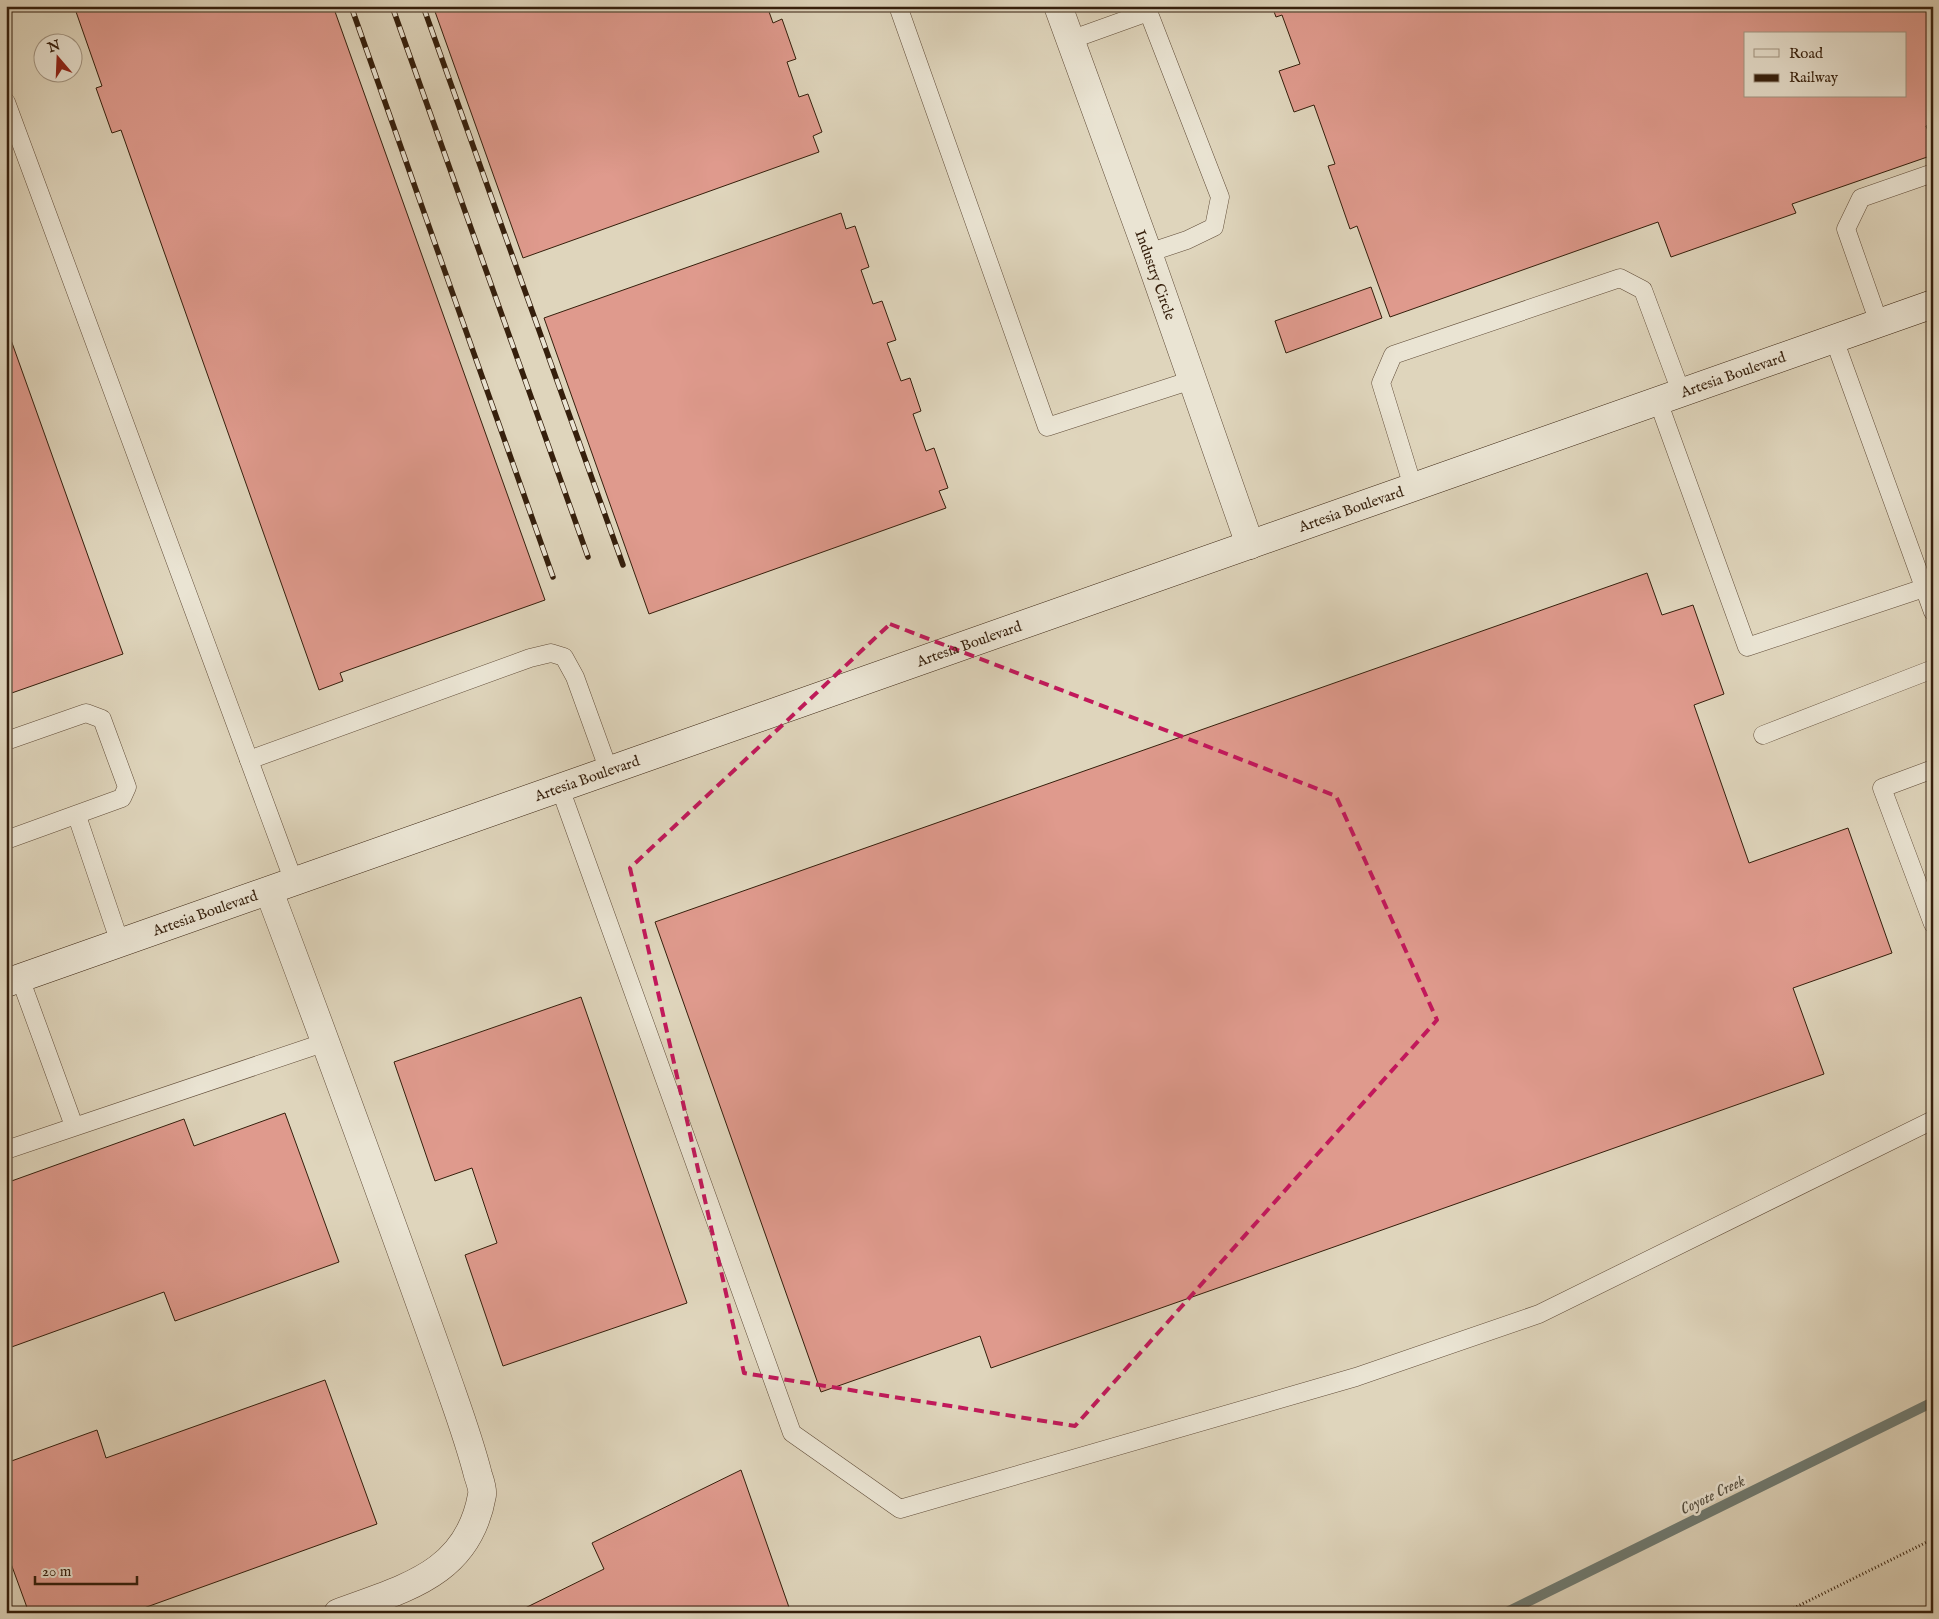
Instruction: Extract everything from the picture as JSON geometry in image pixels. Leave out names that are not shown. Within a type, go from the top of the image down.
[{"type":"main road","name":"Industry Circle","points":[[1058,6],[1148,253],[1250,544]]},
{"type":"main road","name":"Artesia Boulevard","points":[[13,981],[1933,304]]},
{"type":"main road","points":[[269,891],[326,1042],[470,1444],[483,1493],[466,1542],[442,1567],[413,1585],[338,1613]]},
{"type":"lane","points":[[898,6],[1047,427],[1192,380]]},
{"type":"lane","points":[[1070,40],[1147,9],[1220,197],[1214,227],[1187,240],[1148,253]]},
{"type":"lane","points":[[6,102],[294,882]]},
{"type":"lane","points":[[1880,323],[1846,229],[1860,198],[1933,173]]},
{"type":"lane","points":[[1413,487],[1381,383],[1393,355],[1620,278],[1642,290],[1670,397],[1747,647],[1924,588]]},
{"type":"lane","points":[[1834,338],[1933,612]]},
{"type":"lane","points":[[249,760],[530,658],[551,653],[564,657],[575,677],[609,771]]},
{"type":"lane","points":[[1763,735],[1933,669]]},
{"type":"lane","points":[[6,741],[86,713],[102,719],[128,787],[122,798],[77,816],[6,840]]},
{"type":"lane","points":[[1933,769],[1882,788],[1933,924]]},
{"type":"lane","points":[[560,788],[792,1434],[900,1509],[1356,1377],[1539,1314],[1933,1120]]},
{"type":"lane","points":[[77,816],[120,943]]},
{"type":"lane","points":[[13,981],[74,1126]]},
{"type":"lane","points":[[6,1150],[326,1042]]},
{"type":"path","points":[[1784,1613],[1933,1539]]},
{"type":"highlighted area","points":[[890,624],[1336,796],[1437,1020],[1075,1426],[744,1373],[630,868]]},
{"type":"building","points":[[74,6],[333,6],[545,600],[340,673],[343,681],[319,690],[121,130],[112,133],[96,88],[102,86]]},
{"type":"building","points":[[433,6],[767,6],[773,23],[782,19],[796,59],[787,62],[799,97],[808,94],[822,132],[813,136],[819,152],[523,258]]},
{"type":"building","points":[[1272,6],[1933,6],[1933,124],[1926,126],[1933,144],[1933,155],[1792,204],[1796,213],[1671,257],[1658,222],[1390,317],[1357,226],[1350,229],[1328,166],[1335,164],[1314,105],[1294,112],[1279,71],[1300,64],[1282,15],[1276,17]]},
{"type":"building","points":[[841,213],[846,229],[855,226],[869,267],[861,270],[873,304],[882,301],[896,340],[887,343],[901,381],[910,378],[921,411],[913,414],[926,451],[934,448],[948,488],[939,491],[946,508],[649,614],[544,318]]},
{"type":"building","points":[[1371,287],[1382,318],[1286,353],[1275,321]]},
{"type":"building","points":[[6,326],[123,654],[6,695]]},
{"type":"building","points":[[1647,573],[1662,615],[1693,605],[1724,694],[1694,705],[1749,863],[1848,828],[1892,953],[1793,988],[1824,1074],[991,1368],[980,1336],[821,1392],[655,922]]},
{"type":"building","points":[[581,997],[687,1303],[503,1366],[465,1255],[497,1243],[472,1168],[435,1181],[394,1062]]},
{"type":"building","points":[[285,1113],[339,1262],[175,1321],[164,1292],[6,1349],[6,1183],[184,1119],[194,1146]]},
{"type":"building","points":[[325,1380],[377,1524],[130,1613],[29,1613],[6,1550],[6,1463],[97,1430],[106,1458]]},
{"type":"building","points":[[741,1470],[791,1613],[515,1613],[604,1569],[592,1543]]},
{"type":"waterway","name":"Coyote Creek","points":[[1505,1613],[1933,1402]]},
{"type":"railway","points":[[351,6],[553,577]]},
{"type":"railway","points":[[392,6],[588,557]]},
{"type":"railway","points":[[423,6],[623,565]]}]
